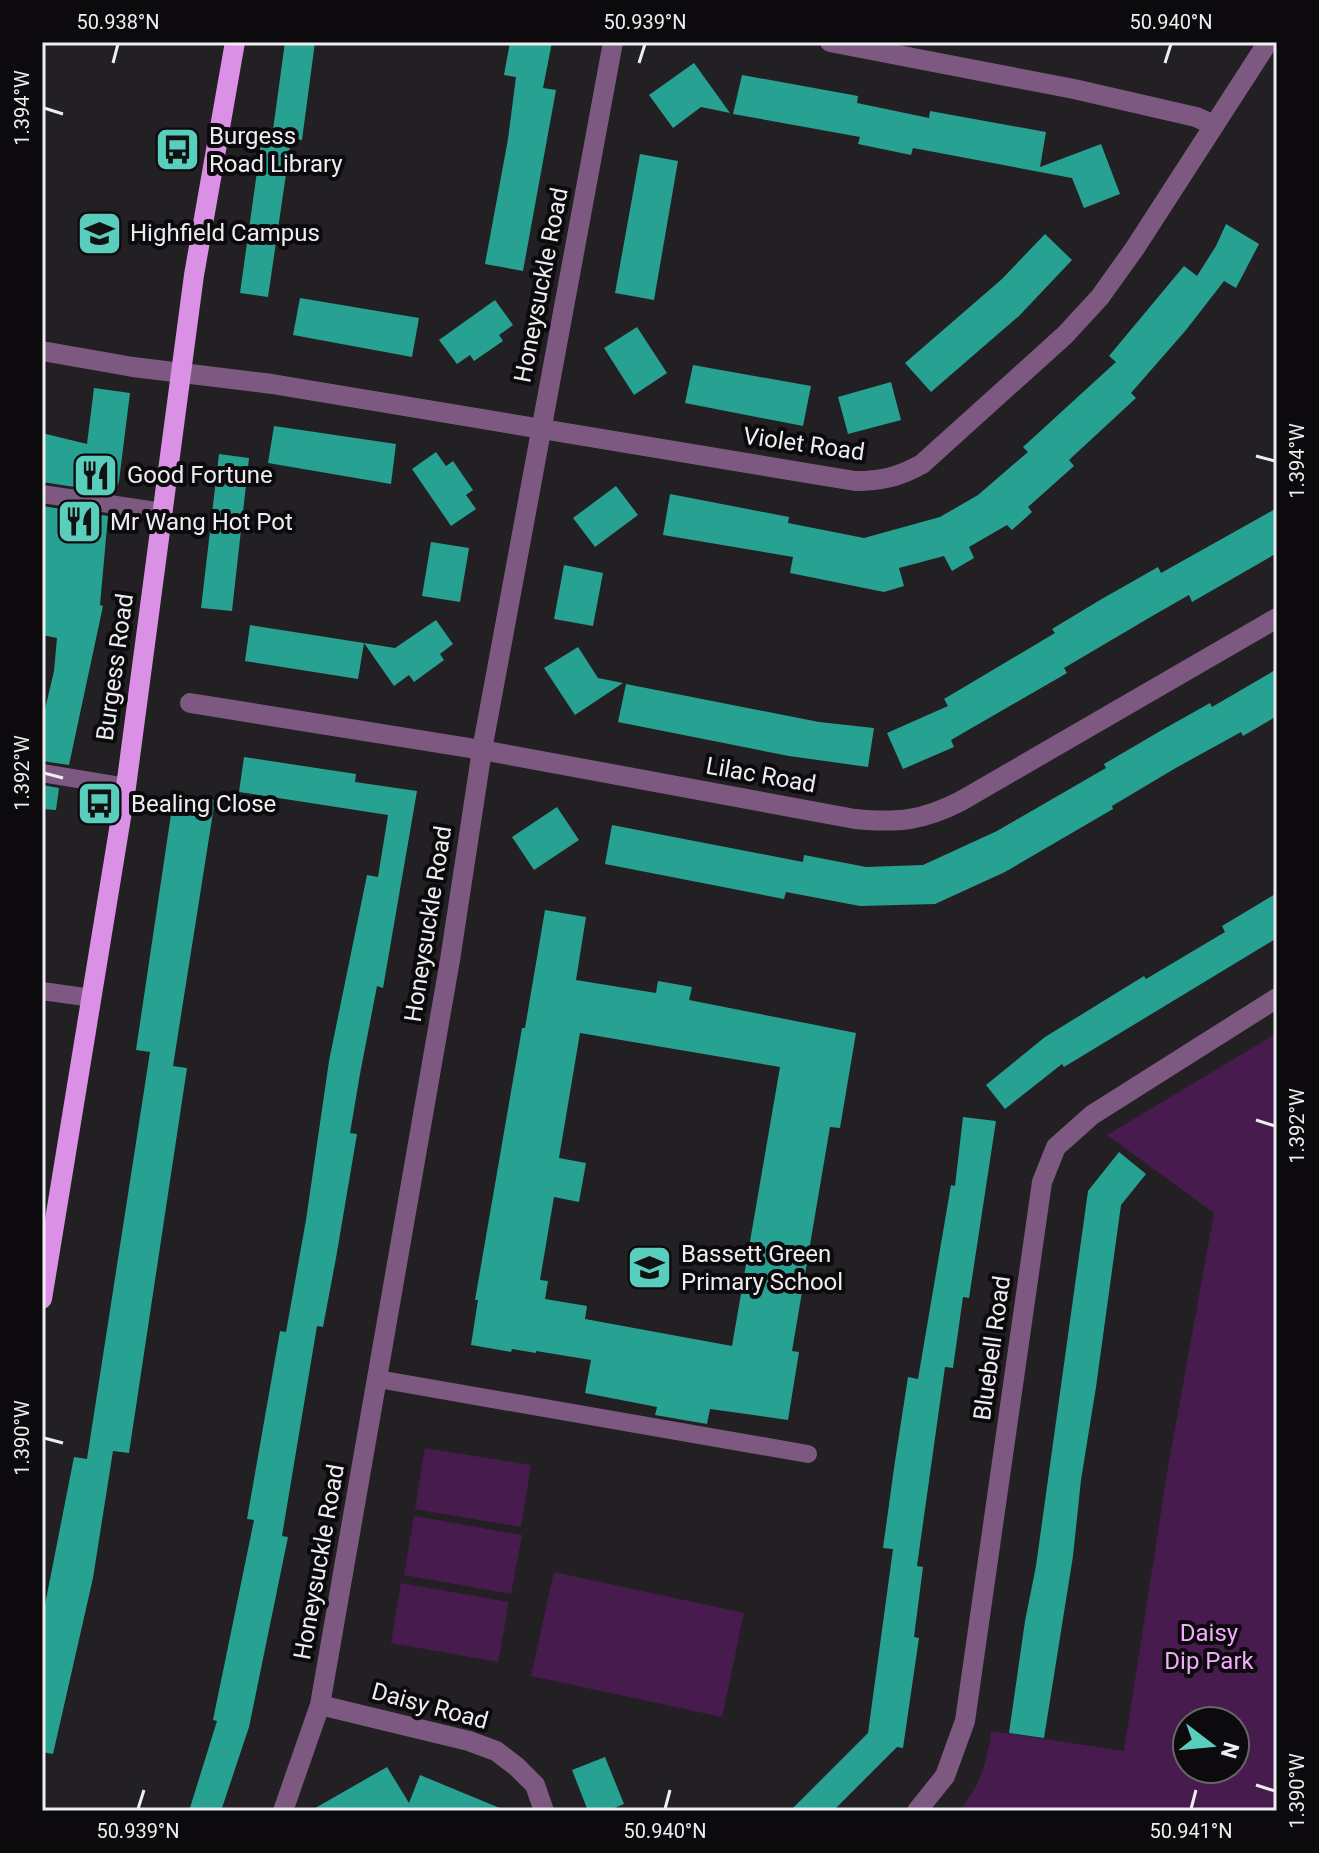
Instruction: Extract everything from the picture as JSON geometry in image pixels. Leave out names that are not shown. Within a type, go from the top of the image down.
[{"type":"main road","name":"Burgess Road","points":[[42,1299],[46,1253],[126,787],[179,373],[235,42]]},
{"type":"street","name":"Honeysuckle Road","points":[[283,1811],[320,1705],[450,960],[482,750],[613,42]]},
{"type":"street","points":[[830,42],[1074,89],[1196,117],[1214,125]]},
{"type":"street","name":"Violet Road","points":[[42,351],[244,380],[855,481],[881,481],[901,476],[922,464],[1065,335],[1100,297],[1268,42]]},
{"type":"street","name":"Lilac Road","points":[[190,703],[482,750],[855,819],[908,821],[933,815],[961,801],[1277,618]]},
{"type":"street","name":"Bluebell Road","points":[[917,1811],[945,1776],[965,1721],[1042,1182],[1048,1163],[1056,1147],[1092,1115],[1277,998]]},
{"type":"street","name":"Daisy Road","points":[[320,1705],[469,1741],[496,1751],[535,1785],[544,1811]]},
{"type":"lane","points":[[42,494],[163,512]]},
{"type":"lane","points":[[42,773],[126,787]]},
{"type":"lane","points":[[42,991],[92,998]]},
{"type":"lane","points":[[378,1379],[808,1454]]},
{"type":"green space","name":"Daisy Dip Park","points":[[1277,1033],[1277,1811],[959,1811],[981,1774],[991,1731],[1124,1751],[1167,1473],[1214,1213],[1107,1135]]},
{"type":"green space","points":[[425,1448],[531,1465],[521,1527],[415,1509]]},
{"type":"green space","points":[[414,1516],[522,1535],[511,1594],[404,1575]]},
{"type":"green space","points":[[554,1572],[744,1613],[722,1717],[531,1676]]},
{"type":"green space","points":[[401,1583],[509,1602],[498,1662],[391,1643]]},
{"type":"building","points":[[285,42],[315,42],[302,140],[272,137]]},
{"type":"building","points":[[510,42],[552,42],[543,88],[556,90],[523,271],[485,264],[516,77],[504,75]]},
{"type":"building","points":[[694,63],[730,113],[701,107],[673,128],[649,95]]},
{"type":"building","points":[[742,75],[858,96],[857,103],[929,118],[930,111],[1046,132],[1040,167],[1101,144],[1120,194],[1084,208],[1072,178],[913,148],[911,155],[858,144],[860,137],[733,114]]},
{"type":"building","points":[[261,143],[290,147],[268,297],[240,293]]},
{"type":"building","points":[[640,154],[678,161],[654,300],[615,293]]},
{"type":"building","points":[[1226,224],[1259,244],[1236,288],[1224,281],[1131,393],[1136,398],[1069,460],[1074,466],[1028,507],[1032,512],[1012,530],[1007,525],[969,547],[974,558],[952,571],[944,556],[899,568],[904,586],[884,592],[790,573],[793,557],[663,535],[670,494],[789,517],[788,523],[864,538],[940,517],[978,495],[1028,452],[1023,447],[1116,362],[1109,356],[1184,266],[1197,276]]},
{"type":"building","points":[[1045,234],[1072,260],[1019,316],[931,392],[905,363],[1002,279]]},
{"type":"building","points":[[300,298],[419,318],[412,357],[293,335]]},
{"type":"building","points":[[495,300],[513,325],[499,335],[503,341],[474,361],[470,355],[457,364],[439,340]]},
{"type":"building","points":[[637,327],[667,373],[634,395],[604,348]]},
{"type":"building","points":[[693,365],[811,386],[803,426],[685,403]]},
{"type":"building","points":[[891,382],[901,420],[848,434],[838,397]]},
{"type":"building","points":[[94,388],[130,393],[115,493],[42,482],[42,433],[87,444]]},
{"type":"building","points":[[274,426],[396,444],[391,484],[268,463]]},
{"type":"building","points":[[436,452],[446,466],[453,461],[473,490],[466,495],[476,509],[451,526],[412,469]]},
{"type":"building","points":[[219,454],[249,458],[232,611],[201,608]]},
{"type":"building","points":[[616,486],[638,515],[595,547],[573,518]]},
{"type":"building","points":[[42,506],[108,516],[100,605],[103,606],[69,765],[42,761],[42,722],[54,671],[57,638],[42,635]]},
{"type":"building","points":[[1277,508],[1277,553],[1192,602],[1189,595],[1154,615],[1064,668],[1067,673],[951,740],[954,747],[903,769],[887,733],[948,706],[944,699],[1055,633],[1052,629],[1100,600],[1158,567],[1161,573]]},
{"type":"building","points":[[431,542],[469,548],[460,602],[422,596]]},
{"type":"building","points":[[564,565],[603,573],[593,626],[554,619]]},
{"type":"building","points":[[436,620],[453,644],[440,654],[444,660],[414,682],[409,675],[394,686],[364,643],[395,648]]},
{"type":"building","points":[[250,625],[364,643],[358,679],[245,661]]},
{"type":"building","points":[[578,647],[598,678],[623,683],[575,715],[544,668]]},
{"type":"building","points":[[1277,669],[1277,716],[1174,769],[1112,806],[1113,809],[1005,872],[935,904],[860,906],[786,892],[784,899],[605,864],[612,825],[803,862],[804,855],[866,867],[923,865],[997,831],[1106,768],[1104,764],[1162,730],[1210,703],[1212,707]]},
{"type":"building","points":[[626,684],[819,722],[874,728],[868,767],[789,756],[618,722]]},
{"type":"building","points":[[244,757],[356,774],[355,782],[417,791],[383,988],[377,986],[360,1074],[350,1133],[357,1134],[336,1258],[323,1327],[317,1326],[282,1536],[288,1537],[249,1727],[221,1811],[189,1811],[217,1721],[213,1720],[254,1520],[247,1519],[280,1331],[286,1332],[329,1061],[367,875],[378,877],[388,815],[239,792]]},
{"type":"building","points":[[42,785],[59,788],[56,810],[42,809]]},
{"type":"building","points":[[174,794],[215,800],[173,1066],[187,1068],[129,1453],[113,1451],[93,1578],[53,1754],[42,1752],[42,1620],[74,1457],[87,1459],[150,1052],[136,1050]]},
{"type":"building","points":[[557,807],[579,840],[534,870],[512,837]]},
{"type":"building","points":[[1277,893],[1277,938],[1064,1067],[1062,1064],[1005,1109],[986,1085],[1045,1037],[1144,976],[1146,979],[1225,932],[1222,926]]},
{"type":"building","points":[[545,910],[586,917],[576,980],[656,993],[658,981],[692,987],[689,1000],[856,1033],[840,1128],[830,1127],[792,1351],[799,1352],[788,1420],[710,1409],[707,1424],[655,1415],[657,1407],[585,1393],[591,1360],[471,1345],[478,1300],[475,1300],[522,1028],[525,1028]],"holes":[[[580,1033],[780,1067],[732,1346],[585,1319],[587,1306],[545,1299],[548,1281],[540,1280],[554,1197],[579,1202],[586,1163],[559,1158]]]},
{"type":"building","points":[[963,1117],[996,1121],[969,1298],[963,1297],[953,1368],[945,1367],[917,1566],[923,1567],[914,1637],[919,1638],[903,1748],[897,1747],[833,1811],[790,1811],[868,1733],[893,1549],[883,1548],[895,1461],[908,1377],[918,1379],[951,1185],[955,1186]]},
{"type":"building","points":[[1119,1152],[1146,1174],[1121,1205],[1073,1556],[1044,1738],[1009,1733],[1036,1566],[1088,1191]]},
{"type":"building","points":[[605,1757],[624,1804],[607,1811],[588,1811],[572,1770]]},
{"type":"building","points":[[387,1767],[409,1803],[420,1775],[507,1811],[310,1811]]},
{"type":"place","name":"Burgess Road Library","points":[[178,150]]},
{"type":"place","name":"Highfield Campus","points":[[99,233]]},
{"type":"place","name":"Good Fortune","points":[[96,475]]},
{"type":"place","name":"Mr Wang Hot Pot","points":[[79,522]]},
{"type":"place","name":"Bealing Close","points":[[100,804]]},
{"type":"place","name":"Bassett Green Primary School","points":[[650,1268]]}]
